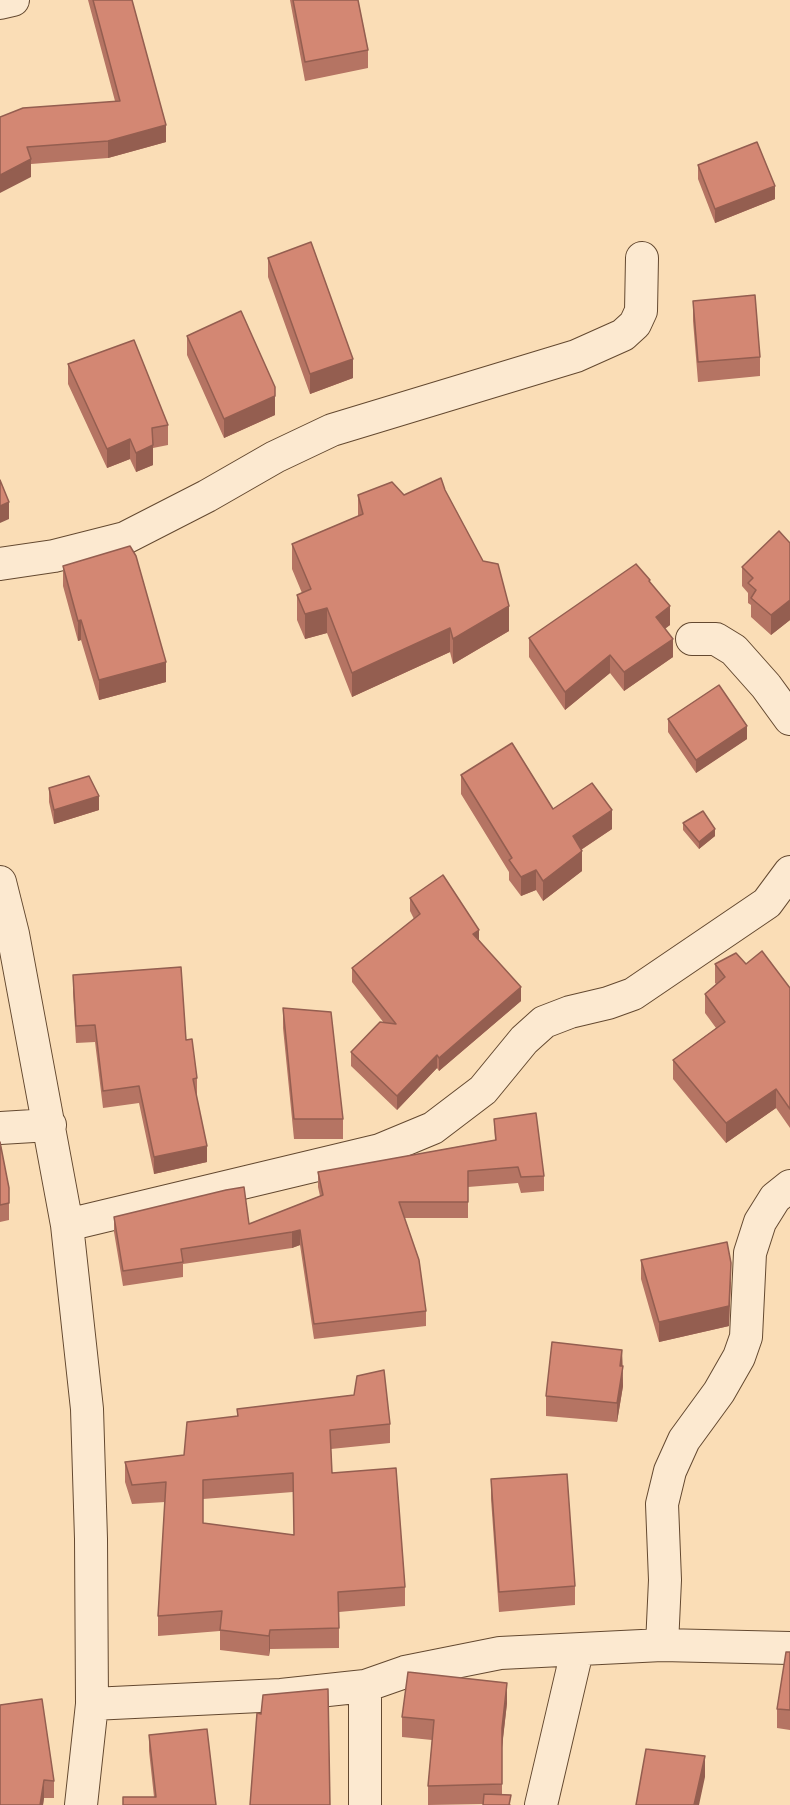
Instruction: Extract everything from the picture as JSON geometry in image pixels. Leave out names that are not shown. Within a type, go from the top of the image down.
[{"type":"street","points":[[0,3],[13,0]]},
{"type":"street","points":[[0,564],[54,556],[125,538],[207,496],[275,457],[332,430],[576,356],[623,335],[635,324],[641,311],[642,258]]},
{"type":"street","points":[[692,639],[716,639],[734,650],[766,686],[790,719]]},
{"type":"street","points":[[67,1225],[380,1150],[433,1128],[483,1090],[524,1040],[544,1022],[633,994],[767,903],[790,872]]},
{"type":"street","points":[[0,882],[13,934],[67,1225],[87,1409],[92,1704],[81,1805]]},
{"type":"street","points":[[0,1128],[50,1125]]},
{"type":"street","points":[[662,1645],[665,1580],[662,1504],[670,1471],[684,1440],[719,1392],[739,1357],[746,1337],[750,1253],[760,1222],[775,1198],[790,1186]]},
{"type":"street","points":[[92,1704],[281,1695],[365,1686],[405,1672],[491,1655],[662,1645],[790,1648]]},
{"type":"street","points":[[541,1805],[577,1651]]},
{"type":"street","points":[[365,1686],[365,1805]]},
{"type":"building","points":[[93,0],[132,0],[166,125],[108,141],[27,147],[31,159],[0,175],[0,117],[23,108],[120,101]]},
{"type":"building","points":[[293,0],[358,0],[368,50],[305,62]]},
{"type":"building","points":[[757,142],[775,186],[715,209],[698,165]]},
{"type":"building","points":[[311,242],[353,359],[310,374],[268,258]]},
{"type":"building","points":[[755,295],[760,357],[698,362],[693,301]]},
{"type":"building","points":[[241,311],[275,387],[275,396],[224,419],[187,336]]},
{"type":"building","points":[[134,340],[168,425],[152,428],[153,445],[136,453],[130,439],[107,449],[68,364]]},
{"type":"building","points":[[441,478],[445,490],[483,561],[498,564],[509,606],[453,639],[450,628],[352,673],[327,608],[305,614],[297,595],[311,589],[292,544],[363,514],[358,495],[392,482],[404,495]]},
{"type":"building","points":[[0,480],[9,502],[0,506]]},
{"type":"building","points":[[779,531],[790,543],[790,600],[771,615],[751,598],[756,590],[748,583],[753,578],[742,567]]},
{"type":"building","points":[[130,546],[136,556],[166,662],[99,680],[81,620],[78,621],[63,566]]},
{"type":"building","points":[[636,564],[670,606],[656,617],[673,639],[624,672],[610,655],[565,692],[529,638]]},
{"type":"building","points":[[719,685],[747,726],[696,760],[668,719]]},
{"type":"building","points":[[512,743],[553,809],[592,783],[612,810],[573,836],[582,851],[543,881],[536,870],[521,877],[509,860],[512,858],[461,775]]},
{"type":"building","points":[[89,776],[99,796],[54,810],[49,788]]},
{"type":"building","points":[[703,811],[715,829],[699,842],[683,823]]},
{"type":"building","points":[[443,875],[479,930],[473,934],[521,987],[439,1058],[437,1055],[397,1096],[351,1052],[380,1022],[396,1024],[352,968],[420,914],[410,898]]},
{"type":"building","points":[[762,951],[790,988],[790,1109],[776,1089],[726,1123],[673,1060],[725,1022],[705,994],[725,977],[715,964],[736,953],[746,964]]},
{"type":"building","points":[[181,967],[186,1040],[192,1039],[197,1078],[193,1079],[207,1146],[154,1157],[139,1086],[103,1091],[95,1025],[76,1026],[73,975]]},
{"type":"building","points":[[283,1008],[331,1012],[343,1119],[294,1119]]},
{"type":"building","points":[[536,1113],[544,1176],[521,1177],[518,1167],[468,1171],[468,1202],[399,1202],[419,1260],[426,1311],[314,1324],[300,1230],[181,1249],[183,1262],[123,1271],[114,1217],[244,1187],[249,1224],[323,1195],[318,1172],[496,1140],[494,1119]]},
{"type":"building","points":[[0,1142],[9,1188],[9,1203],[0,1205]]},
{"type":"building","points":[[727,1242],[731,1263],[729,1306],[659,1322],[641,1260]]},
{"type":"building","points":[[552,1342],[622,1350],[620,1366],[623,1366],[617,1403],[546,1396]]},
{"type":"building","points":[[384,1370],[390,1424],[330,1430],[332,1473],[396,1468],[405,1587],[338,1592],[339,1628],[270,1630],[269,1636],[220,1630],[222,1611],[158,1616],[166,1482],[132,1485],[125,1462],[184,1455],[187,1422],[238,1416],[237,1409],[354,1395],[357,1376]],"holes":[[[293,1473],[294,1535],[203,1523],[203,1480]]]},
{"type":"building","points":[[567,1474],[575,1586],[499,1592],[491,1479]]},
{"type":"building","points":[[786,1652],[790,1652],[790,1710],[777,1709]]},
{"type":"building","points":[[408,1672],[507,1683],[502,1728],[502,1784],[428,1786],[434,1720],[402,1717]]},
{"type":"building","points":[[328,1689],[330,1805],[250,1805],[257,1713],[261,1714],[263,1695]]},
{"type":"building","points":[[42,1699],[54,1781],[44,1780],[40,1805],[0,1805],[0,1705]]},
{"type":"building","points":[[207,1729],[216,1805],[123,1805],[123,1797],[156,1797],[149,1735]]},
{"type":"building","points":[[646,1749],[705,1756],[694,1805],[636,1805]]},
{"type":"building","points":[[484,1794],[511,1795],[509,1805],[483,1805]]}]
